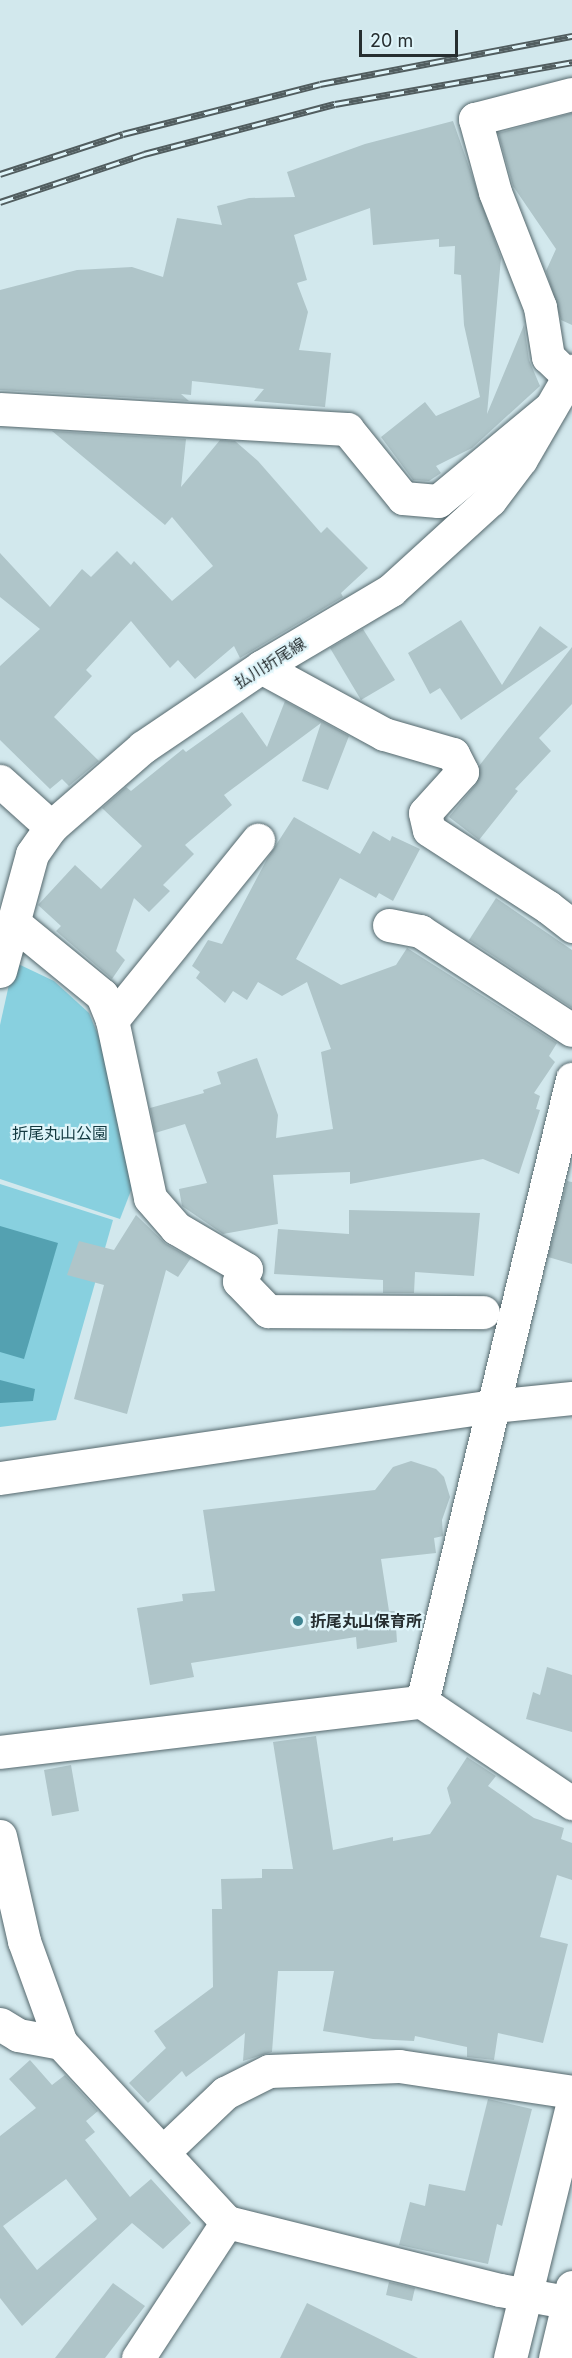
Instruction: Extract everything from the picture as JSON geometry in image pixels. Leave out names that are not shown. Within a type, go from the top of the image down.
[{"type":"street","points":[[0,409],[347,429],[403,498],[438,501],[566,383],[548,357],[540,307],[495,192],[475,119],[572,94]]},
{"type":"street","name":"払川折尾線","points":[[0,971],[32,854],[51,827],[143,747],[261,667],[391,590],[490,500],[522,459],[566,383]]},
{"type":"street","points":[[261,667],[384,734],[453,754],[462,772],[425,813],[429,830],[548,907],[572,926]]},
{"type":"street","points":[[0,781],[51,827]]},
{"type":"street","points":[[112,1020],[258,840]]},
{"type":"street","points":[[14,923],[102,995],[112,1020],[150,1198],[176,1228],[246,1269],[238,1281],[268,1311],[483,1312]]},
{"type":"street","points":[[389,925],[420,931],[572,1030]]},
{"type":"street","points":[[422,1702],[572,1079]]},
{"type":"street","points":[[0,1478],[492,1406],[572,1398]]},
{"type":"street","points":[[0,1752],[422,1702],[572,1803]]},
{"type":"street","points":[[0,1836],[24,1941],[62,2043],[227,2222],[526,2296],[571,2298],[555,2358]]},
{"type":"street","points":[[0,2024],[18,2035],[62,2043]]},
{"type":"street","points":[[163,2152],[225,2093],[269,2071],[399,2066],[572,2092]]},
{"type":"street","points":[[510,2358],[572,2106]]},
{"type":"street","points":[[138,2358],[227,2222]]},
{"type":"green space","name":"折尾丸山公園","points":[[14,962],[54,981],[89,1013],[103,1047],[132,1188],[120,1219],[0,1179],[0,1025]]},
{"type":"green space","points":[[0,1184],[113,1220],[56,1420],[0,1427]]},
{"type":"shaded area","points":[[0,1226],[58,1243],[24,1359],[0,1352]]},
{"type":"shaded area","points":[[0,1380],[35,1389],[33,1401],[0,1403]]},
{"type":"building","points":[[572,113],[572,325],[561,320],[546,271],[556,249],[513,186],[498,133]]},
{"type":"building","points":[[453,121],[501,258],[487,414],[524,325],[529,360],[540,386],[472,448],[436,466],[441,473],[429,481],[413,480],[381,437],[425,402],[436,416],[480,397],[464,325],[461,275],[454,274],[455,246],[439,247],[439,239],[373,245],[370,208],[294,235],[307,280],[297,283],[308,312],[299,350],[331,353],[325,407],[254,401],[264,389],[192,381],[191,395],[181,394],[189,401],[0,390],[0,290],[77,270],[132,267],[163,277],[177,218],[222,225],[217,206],[249,198],[295,197],[287,172],[365,144]]},
{"type":"building","points":[[52,431],[186,439],[181,487],[220,440],[235,441],[258,461],[321,533],[327,527],[368,568],[341,593],[343,597],[240,658],[234,646],[195,679],[178,660],[170,668],[131,621],[86,670],[92,676],[54,717],[99,761],[69,786],[62,779],[50,789],[0,740],[0,666],[40,629],[0,597],[0,553],[50,607],[82,569],[91,577],[117,551],[131,565],[134,561],[172,601],[213,566],[172,517],[165,525]]},
{"type":"building","points":[[461,620],[502,685],[540,626],[568,647],[461,720],[440,688],[430,694],[408,653]]},
{"type":"building","points":[[363,629],[395,680],[361,700],[330,648]]},
{"type":"building","points":[[572,647],[572,704],[539,738],[551,751],[515,789],[518,791],[479,840],[449,817],[476,784],[479,766]]},
{"type":"building","points":[[285,701],[349,736],[328,790],[302,781],[321,723],[224,795],[232,805],[185,845],[194,854],[163,885],[170,891],[149,912],[134,898],[116,951],[125,960],[112,979],[56,931],[61,926],[38,905],[75,865],[101,889],[142,846],[102,808],[126,787],[131,791],[183,749],[186,752],[242,712],[267,747]]},
{"type":"building","points":[[294,817],[360,854],[373,831],[390,841],[392,836],[420,849],[393,901],[379,893],[376,898],[340,878],[296,959],[341,985],[396,965],[407,948],[557,1043],[549,1056],[555,1062],[534,1093],[540,1096],[536,1109],[540,1110],[519,1174],[483,1159],[350,1184],[350,1172],[273,1175],[278,1224],[223,1234],[182,1206],[179,1189],[207,1183],[185,1124],[155,1133],[150,1108],[204,1093],[203,1090],[221,1084],[217,1072],[257,1058],[278,1115],[276,1138],[333,1129],[321,1052],[331,1049],[307,982],[282,996],[258,982],[247,1000],[233,991],[225,1003],[196,978],[200,972],[192,966],[208,940],[222,944],[267,859]]},
{"type":"building","points":[[496,898],[572,950],[572,1008],[469,940]]},
{"type":"building","points":[[567,1181],[572,1182],[572,1264],[548,1257]]},
{"type":"building","points":[[349,1210],[480,1213],[474,1276],[415,1272],[414,1293],[383,1293],[383,1280],[274,1274],[278,1229],[349,1234]]},
{"type":"building","points":[[136,1215],[166,1244],[191,1258],[178,1277],[166,1270],[127,1414],[74,1399],[104,1285],[67,1275],[79,1241],[114,1250]]},
{"type":"building","points":[[411,1461],[436,1469],[444,1477],[450,1497],[442,1520],[443,1536],[434,1538],[436,1553],[381,1559],[389,1611],[395,1611],[397,1642],[357,1649],[356,1637],[191,1663],[194,1677],[150,1685],[137,1608],[183,1601],[182,1594],[215,1591],[203,1510],[375,1490],[393,1467]]},
{"type":"building","points":[[547,1667],[572,1675],[572,1732],[526,1719],[533,1692],[540,1695]]},
{"type":"building","points":[[316,1736],[333,1850],[393,1837],[393,1841],[430,1834],[451,1803],[447,1788],[467,1757],[496,1776],[488,1786],[534,1818],[564,1828],[561,1839],[572,1843],[572,1880],[557,1875],[540,1937],[568,1944],[543,2043],[498,2033],[494,2060],[467,2057],[467,2047],[415,2036],[414,2041],[373,2039],[323,2031],[334,1971],[278,1971],[272,2052],[243,2061],[245,2033],[186,2077],[182,2071],[148,2103],[129,2083],[166,2048],[154,2031],[213,1987],[212,1909],[222,1909],[221,1879],[262,1878],[262,1869],[293,1869],[273,1742]]},
{"type":"building","points":[[71,1765],[79,1811],[52,1816],[44,1770]]},
{"type":"building","points":[[30,2060],[52,2085],[65,2075],[98,2111],[86,2121],[95,2132],[85,2140],[130,2197],[151,2179],[191,2223],[163,2249],[132,2223],[22,2326],[0,2298],[0,2136],[36,2108],[9,2079]],"holes":[[[66,2179],[97,2219],[37,2270],[3,2226]]]},
{"type":"building","points":[[488,2099],[532,2109],[502,2226],[497,2224],[488,2264],[399,2245],[410,2202],[425,2206],[429,2184],[465,2191]]},
{"type":"building","points":[[389,2282],[415,2288],[412,2301],[386,2295]]},
{"type":"building","points":[[113,2283],[145,2306],[105,2358],[55,2358]]},
{"type":"building","points":[[307,2303],[418,2358],[280,2358]]},
{"type":"railway","points":[[0,174],[123,134],[320,84],[572,36]]},
{"type":"railway","points":[[0,202],[144,154],[335,104],[572,62]]},
{"type":"place","name":"折尾丸山保育所","points":[[298,1621]]}]
